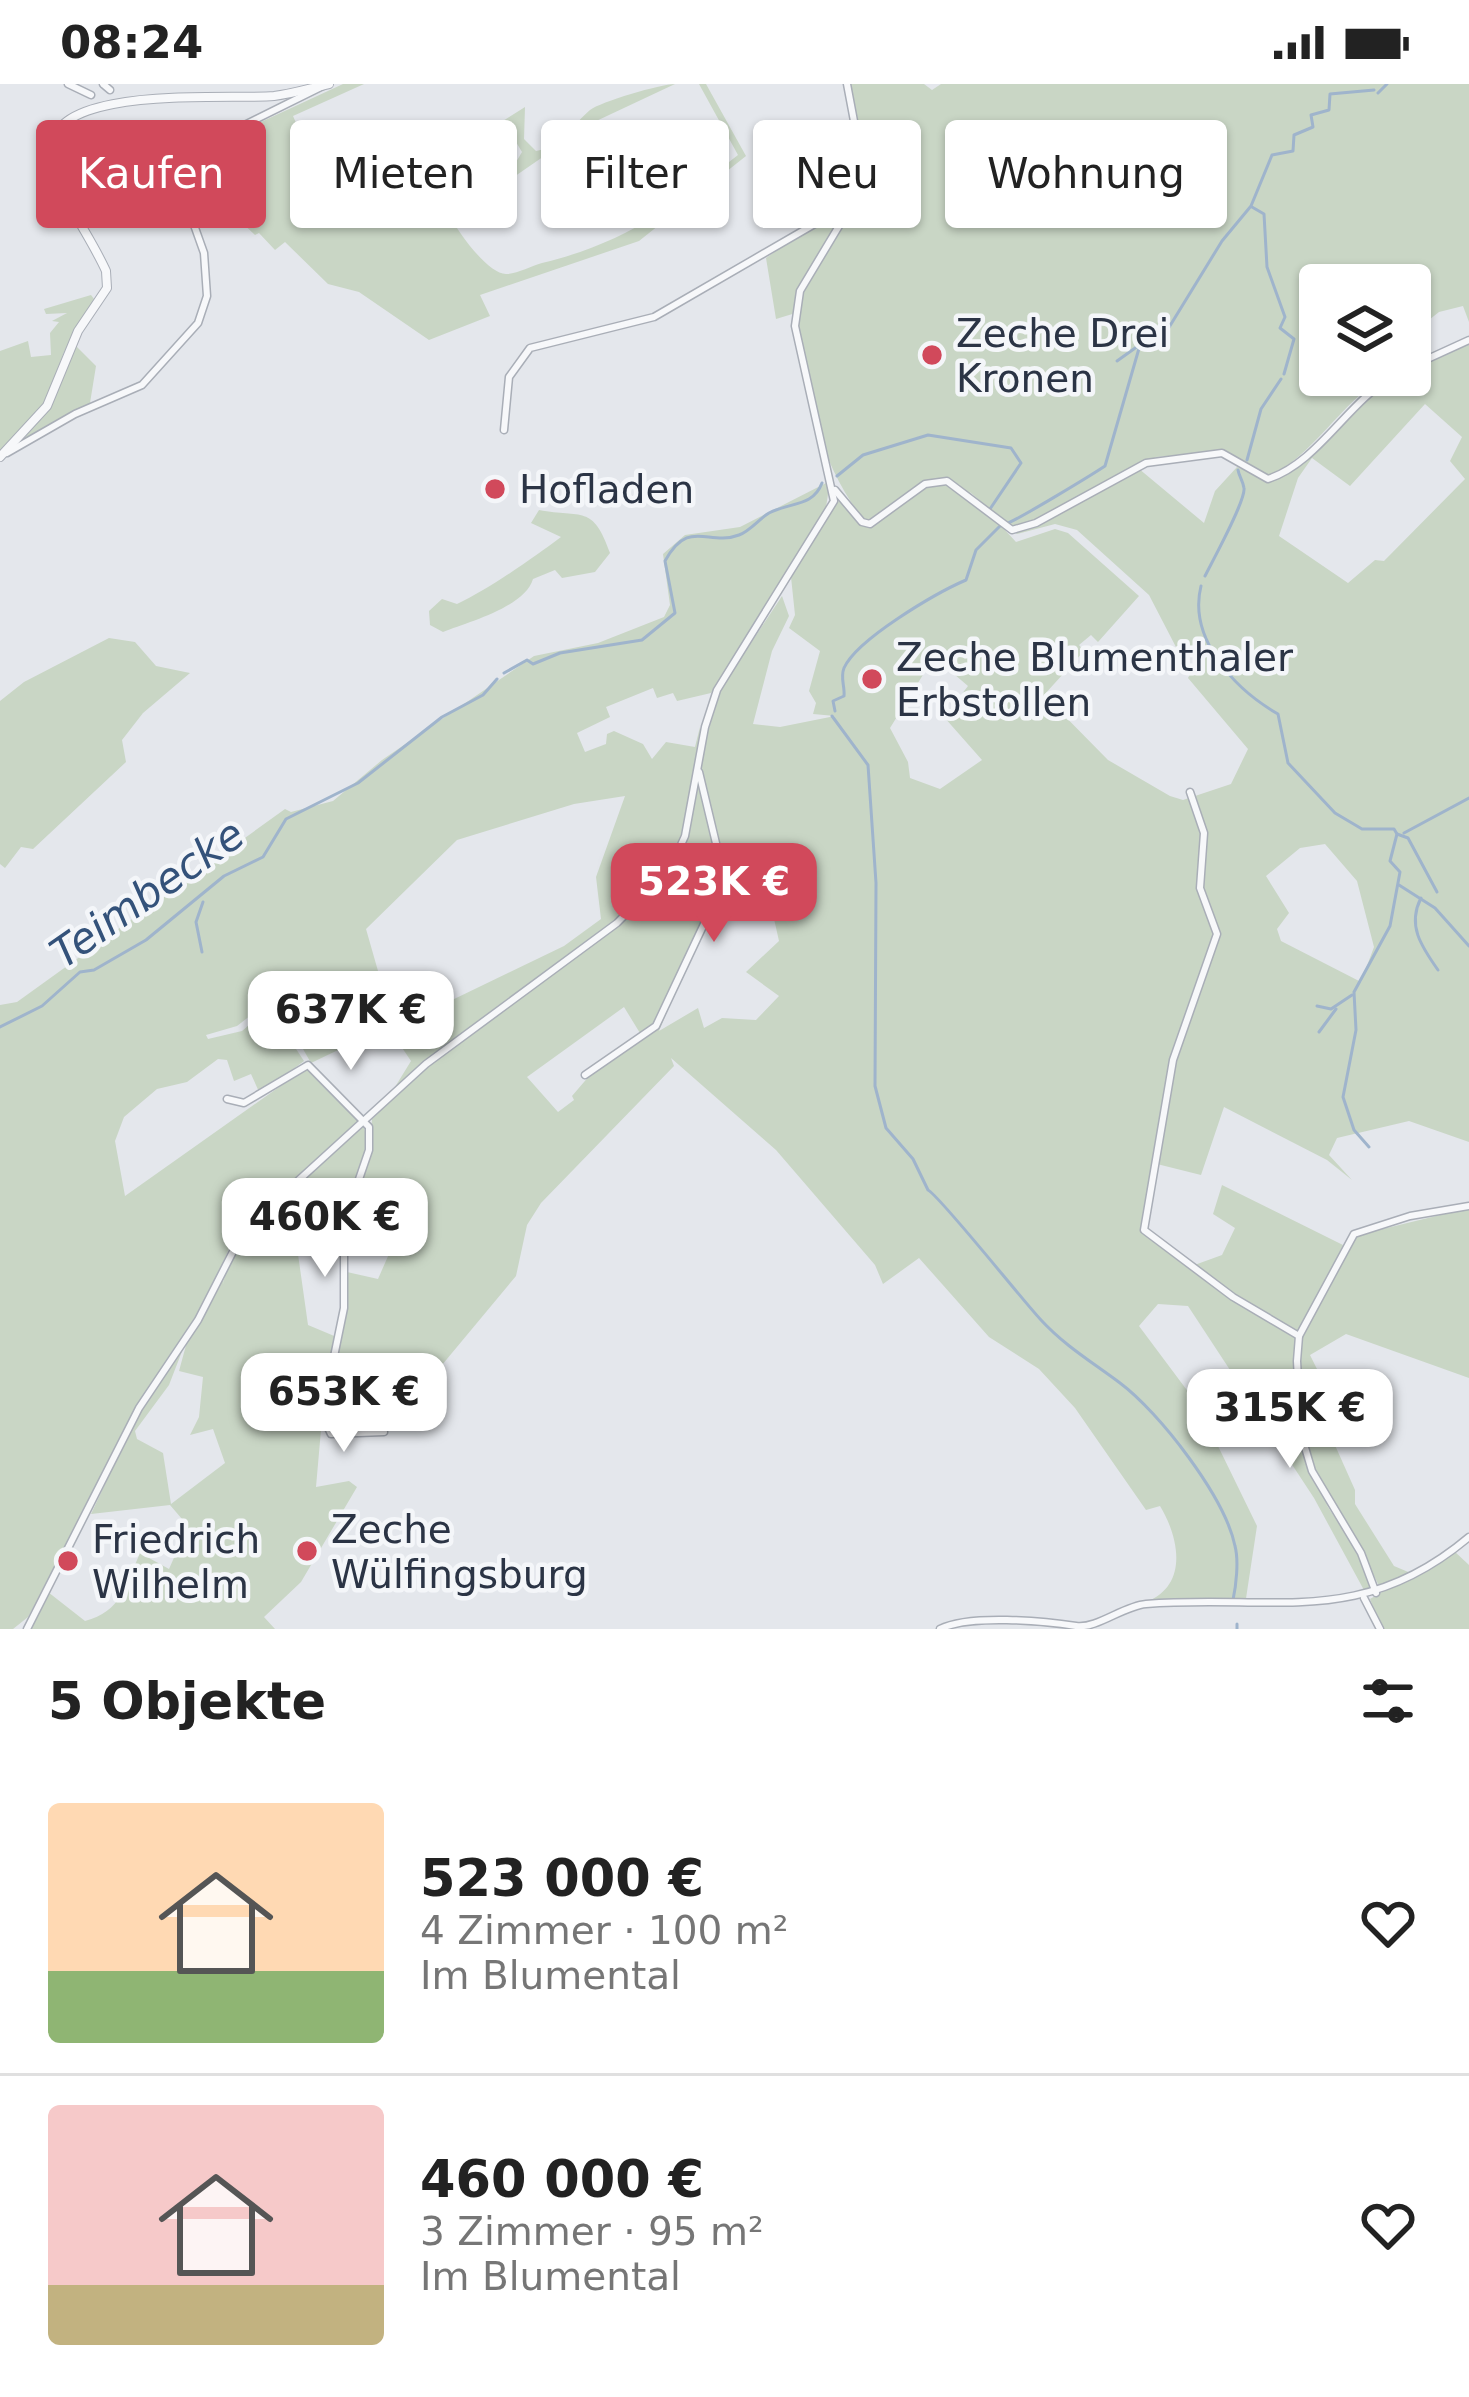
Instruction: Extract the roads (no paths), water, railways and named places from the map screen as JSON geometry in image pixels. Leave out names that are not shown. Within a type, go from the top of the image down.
[{"type":"street","points":[[68,84],[91,94]]},
{"type":"street","points":[[847,84],[853,120]]},
{"type":"street","points":[[2,455],[47,406],[78,331],[107,288],[106,271],[68,200],[52,148],[60,123],[91,94],[106,87],[273,96],[326,85]]},
{"type":"street","points":[[2,455],[142,385],[183,345],[203,313],[208,287],[202,242],[177,178],[179,164],[190,152],[326,85]]},
{"type":"street","points":[[504,430],[509,377],[530,348],[654,317],[808,228]]},
{"type":"street","points":[[841,228],[807,278],[796,306],[812,418],[835,490],[862,522],[870,524],[925,484],[947,482],[1012,530],[1165,459],[1222,453],[1268,479],[1291,470],[1366,396]]},
{"type":"street","points":[[1431,357],[1469,340]]},
{"type":"street","points":[[27,1629],[149,1388],[198,1320],[244,1230],[458,1038],[599,938],[653,891],[681,849],[717,690],[825,519],[835,490]]},
{"type":"street","points":[[585,1075],[656,1026],[712,907],[720,860],[698,767]]},
{"type":"street","points":[[1190,792],[1204,833],[1200,888],[1217,934],[1173,1060],[1144,1230],[1233,1298],[1299,1336]]},
{"type":"street","points":[[227,1099],[244,1103],[308,1065],[366,1120],[369,1150],[344,1223],[344,1308],[326,1385],[325,1430],[384,1432]]},
{"type":"street","points":[[1376,1593],[1361,1553],[1323,1497],[1304,1445],[1299,1336],[1354,1234],[1420,1214],[1469,1206]]},
{"type":"street","points":[[940,1629],[1043,1620],[1081,1626],[1115,1610],[1145,1604],[1285,1607],[1364,1598],[1417,1575],[1469,1537]]},
{"type":"street","points":[[1364,1598],[1379,1629]]},
{"type":"waterway","points":[[1378,93],[1387,84]]},
{"type":"waterway","points":[[1005,524],[1105,466],[1140,345],[1168,329],[1222,241],[1251,206],[1272,155],[1293,151],[1294,135],[1313,127],[1311,115],[1329,110],[1330,94],[1374,90]]},
{"type":"waterway","points":[[1252,207],[1264,214],[1267,267],[1285,317],[1280,328],[1294,339],[1284,374]]},
{"type":"waterway","points":[[1117,361],[1138,346]]},
{"type":"waterway","points":[[1247,460],[1261,409],[1281,379]]},
{"type":"waterway","name":"Teimbecke","points":[[837,476],[863,455],[928,435],[1011,448],[1021,463],[990,509]]},
{"type":"waterway","points":[[1205,576],[1243,495],[1238,470]]},
{"type":"waterway","name":"Teimbecke","points":[[504,673],[527,660],[533,664],[560,653],[642,640],[675,613],[665,561],[682,540],[739,535],[769,513],[807,500],[822,483]]},
{"type":"waterway","points":[[835,711],[833,701],[844,696],[843,672],[852,656],[899,618],[966,580],[976,550],[1000,526]]},
{"type":"waterway","points":[[1201,586],[1201,624],[1208,642],[1230,676],[1278,714],[1288,763],[1335,813],[1362,829],[1394,829],[1397,834],[1390,861],[1400,872],[1390,926],[1354,992],[1356,1030],[1343,1097],[1354,1130],[1369,1147]]},
{"type":"waterway","name":"Teimbecke","points":[[0,1027],[42,1006],[80,972],[94,970],[146,940],[224,876],[263,857],[286,819],[358,783],[442,717],[483,695],[497,679]]},
{"type":"waterway","points":[[832,716],[868,765],[876,883],[875,1086],[886,1128],[913,1159],[928,1190],[1041,1320],[1136,1396],[1188,1457],[1229,1526],[1237,1566],[1233,1600]]},
{"type":"waterway","points":[[1404,833],[1469,798]]},
{"type":"waterway","points":[[1397,834],[1408,838],[1437,892]]},
{"type":"waterway","points":[[1399,885],[1435,908],[1469,946]]},
{"type":"waterway","points":[[1421,898],[1416,926],[1438,970]]},
{"type":"waterway","points":[[202,952],[196,922],[203,902]]},
{"type":"waterway","points":[[1317,1006],[1331,1009],[1352,995]]},
{"type":"waterway","points":[[1319,1032],[1336,1009]]},
{"type":"waterway","points":[[1237,1624],[1237,1629]]},
{"type":"place","name":"Zeche Drei Kronen","points":[[932,355]]},
{"type":"place","name":"Hofladen","points":[[495,489]]},
{"type":"place","name":"Zeche Blumenthaler Erbstollen","points":[[872,679]]},
{"type":"place","name":"Zeche Wülfingsburg","points":[[307,1551]]},
{"type":"place","name":"Friedrich Wilhelm","points":[[68,1561]]}]
